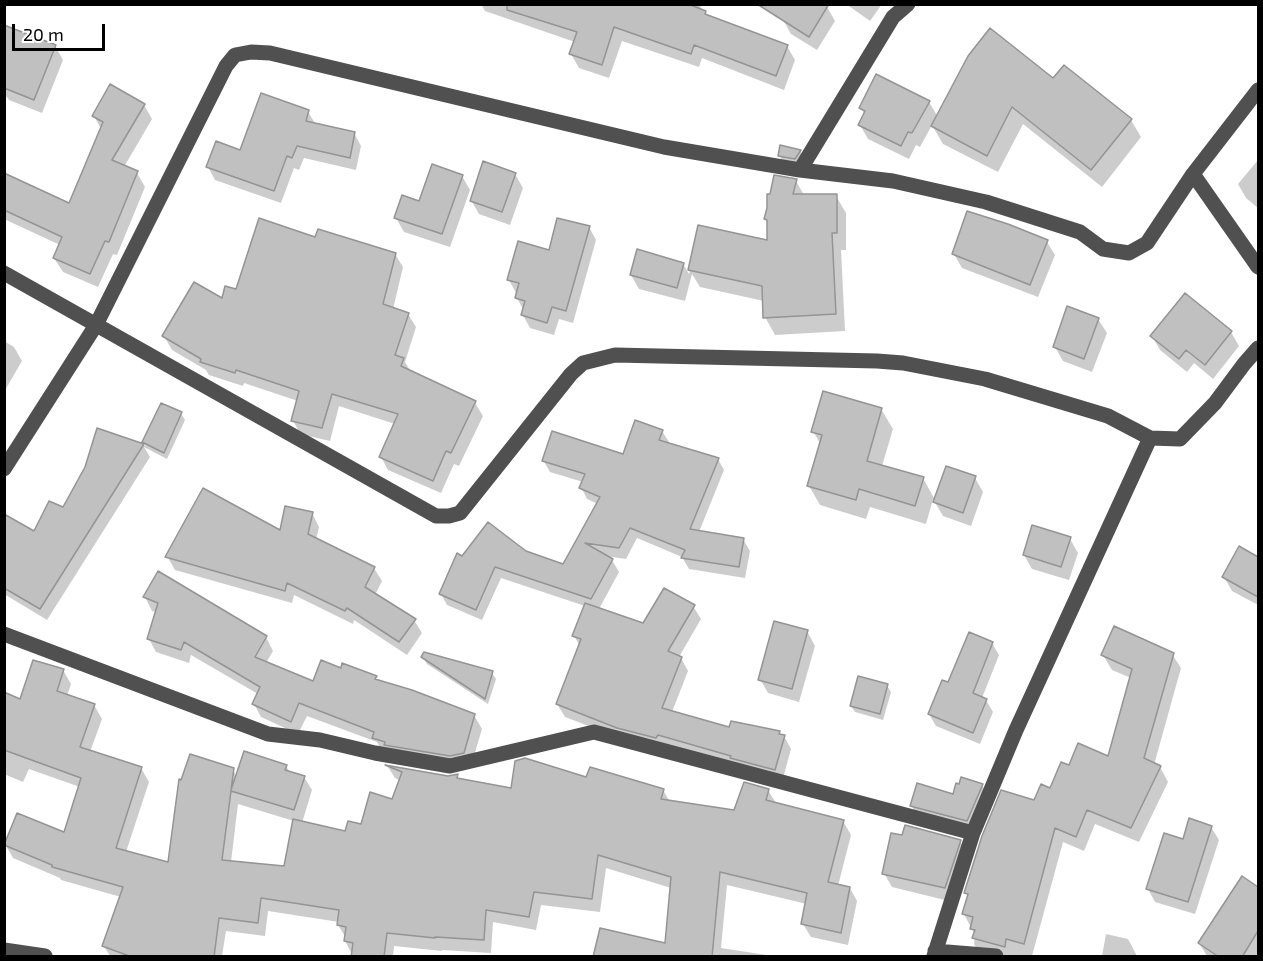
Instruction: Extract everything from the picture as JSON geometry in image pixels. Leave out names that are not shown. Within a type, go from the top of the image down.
[{"type":"street","points":[[800,170],[893,17],[909,4]]},
{"type":"street","points":[[4,470],[96,325],[226,66],[235,55],[251,52],[270,53],[664,147],[800,170],[893,181],[986,202],[1080,232],[1103,249],[1129,253],[1147,243],[1193,174],[1258,90]]},
{"type":"street","points":[[1193,174],[1258,267]]},
{"type":"street","points":[[4,273],[436,516],[460,513],[571,374],[583,363],[615,355],[903,363],[985,379],[1108,416],[1150,438],[1180,439],[1251,365],[1258,348]]},
{"type":"street","points":[[996,957],[935,954],[973,833],[1016,730],[1150,438]]},
{"type":"street","points":[[4,634],[268,734],[320,740],[375,753],[450,766],[594,732],[973,833]]},
{"type":"street","points":[[4,950],[45,957]]},
{"type":"building","points":[[507,4],[688,4],[706,11],[705,14],[788,45],[776,76],[694,45],[691,54],[614,27],[602,65],[569,54],[577,32],[507,10]]},
{"type":"building","points":[[757,4],[829,4],[809,37]]},
{"type":"building","points":[[4,25],[56,45],[34,100],[4,88]]},
{"type":"building","points":[[990,28],[1053,78],[1064,65],[1132,119],[1091,170],[1012,107],[987,156],[931,126],[968,56]]},
{"type":"building","points":[[876,74],[930,101],[912,133],[908,132],[901,146],[858,125],[865,111],[859,108]]},
{"type":"building","points":[[110,84],[145,104],[112,160],[138,171],[109,242],[105,241],[90,274],[53,258],[62,237],[4,210],[4,173],[69,203],[103,122],[92,116]]},
{"type":"building","points":[[261,93],[309,110],[306,121],[355,132],[350,158],[297,146],[292,158],[287,156],[274,191],[206,167],[216,141],[240,150]]},
{"type":"building","points":[[780,145],[801,150],[795,159],[778,156]]},
{"type":"building","points":[[483,161],[516,173],[502,212],[470,201]]},
{"type":"building","points":[[432,164],[463,175],[442,234],[394,218],[402,195],[419,201]]},
{"type":"building","points":[[774,175],[797,179],[793,194],[837,194],[837,233],[832,233],[836,314],[763,318],[762,286],[688,270],[698,225],[767,240],[767,220],[764,219],[767,194],[770,194]]},
{"type":"building","points":[[967,211],[1048,240],[1030,285],[952,254]]},
{"type":"building","points":[[259,218],[315,237],[318,229],[396,253],[383,304],[409,313],[395,355],[404,358],[401,366],[476,401],[451,453],[446,451],[433,481],[379,457],[398,414],[332,394],[322,428],[291,421],[299,391],[236,370],[235,373],[200,362],[201,359],[162,336],[194,282],[222,298],[225,286],[236,289]]},
{"type":"building","points":[[557,218],[590,226],[566,311],[552,307],[547,323],[521,315],[525,301],[515,298],[519,283],[507,280],[518,241],[549,250]]},
{"type":"building","points":[[637,249],[684,263],[677,288],[630,275]]},
{"type":"building","points":[[1185,293],[1232,331],[1205,365],[1186,350],[1179,359],[1150,336]]},
{"type":"building","points":[[1067,306],[1099,318],[1084,359],[1053,347]]},
{"type":"building","points":[[823,391],[882,408],[867,461],[924,477],[915,506],[859,489],[856,500],[807,486],[822,435],[811,432]]},
{"type":"building","points":[[161,403],[182,412],[164,453],[142,442]]},
{"type":"building","points":[[635,420],[663,430],[659,440],[719,458],[690,529],[744,538],[739,567],[681,558],[685,550],[630,528],[619,548],[585,543],[613,559],[591,599],[495,567],[476,610],[439,594],[457,553],[462,556],[488,522],[526,551],[563,564],[600,497],[579,488],[585,474],[542,461],[552,431],[623,454]]},
{"type":"building","points":[[97,428],[144,444],[40,609],[4,588],[4,514],[34,531],[49,501],[63,507],[85,467]]},
{"type":"building","points":[[946,466],[976,476],[963,513],[933,502]]},
{"type":"building","points":[[203,488],[280,530],[285,506],[313,512],[308,534],[375,567],[365,587],[416,619],[399,642],[347,608],[345,611],[287,583],[285,591],[165,557]]},
{"type":"building","points":[[1032,525],[1071,537],[1061,567],[1023,555]]},
{"type":"building","points":[[1239,546],[1258,557],[1258,597],[1222,577]]},
{"type":"building","points":[[158,571],[267,636],[255,657],[313,681],[321,660],[341,668],[342,663],[377,676],[375,679],[412,690],[475,714],[464,753],[450,756],[384,745],[385,742],[372,738],[374,732],[299,703],[291,722],[252,704],[260,687],[184,642],[181,650],[147,639],[158,603],[143,597]]},
{"type":"building","points":[[664,588],[695,605],[668,651],[682,657],[662,708],[729,727],[731,721],[780,731],[779,734],[785,735],[775,770],[658,735],[656,738],[617,728],[556,704],[581,639],[572,636],[585,603],[643,623]]},
{"type":"building","points":[[774,621],[808,630],[792,689],[758,680]]},
{"type":"building","points":[[1114,626],[1174,653],[1144,758],[1161,766],[1131,828],[1087,810],[1076,837],[1055,828],[1024,944],[1006,939],[1005,947],[972,938],[975,930],[970,929],[973,917],[962,914],[968,894],[964,893],[982,836],[1001,790],[1034,800],[1041,784],[1050,788],[1061,762],[1069,765],[1078,743],[1108,756],[1132,669],[1101,655]]},
{"type":"building","points":[[969,632],[993,642],[973,693],[987,699],[973,733],[928,714],[942,680],[948,682]]},
{"type":"building","points":[[424,652],[493,671],[485,699],[421,657]]},
{"type":"building","points":[[33,660],[64,669],[57,691],[95,704],[80,747],[142,767],[116,848],[168,862],[179,779],[181,780],[190,754],[234,768],[231,790],[244,751],[287,765],[285,770],[305,776],[294,810],[231,791],[222,860],[284,866],[293,819],[345,831],[348,821],[361,824],[370,792],[392,799],[402,772],[385,765],[448,776],[458,774],[457,778],[511,788],[515,761],[525,758],[586,777],[590,767],[664,789],[661,799],[734,810],[744,782],[769,789],[766,800],[844,820],[828,882],[850,887],[841,933],[801,924],[807,893],[720,872],[712,957],[593,957],[600,928],[665,943],[671,877],[598,855],[592,899],[534,892],[529,917],[486,910],[484,940],[387,933],[384,957],[351,957],[353,943],[344,941],[346,927],[337,925],[339,910],[261,898],[258,923],[219,918],[214,957],[132,957],[102,946],[123,887],[52,867],[52,865],[4,845],[17,813],[64,832],[81,778],[4,750],[4,692],[20,699]]},
{"type":"building","points":[[858,676],[888,684],[880,714],[850,706]]},
{"type":"building","points":[[961,777],[983,784],[967,821],[910,806],[917,783],[953,794],[956,783],[959,784]]},
{"type":"building","points":[[1189,818],[1212,826],[1188,902],[1146,889],[1164,833],[1183,839]]},
{"type":"building","points":[[905,825],[961,840],[945,888],[882,874],[891,833],[902,835]]},
{"type":"building","points":[[1242,876],[1258,887],[1258,931],[1242,957],[1219,957],[1198,943]]}]
